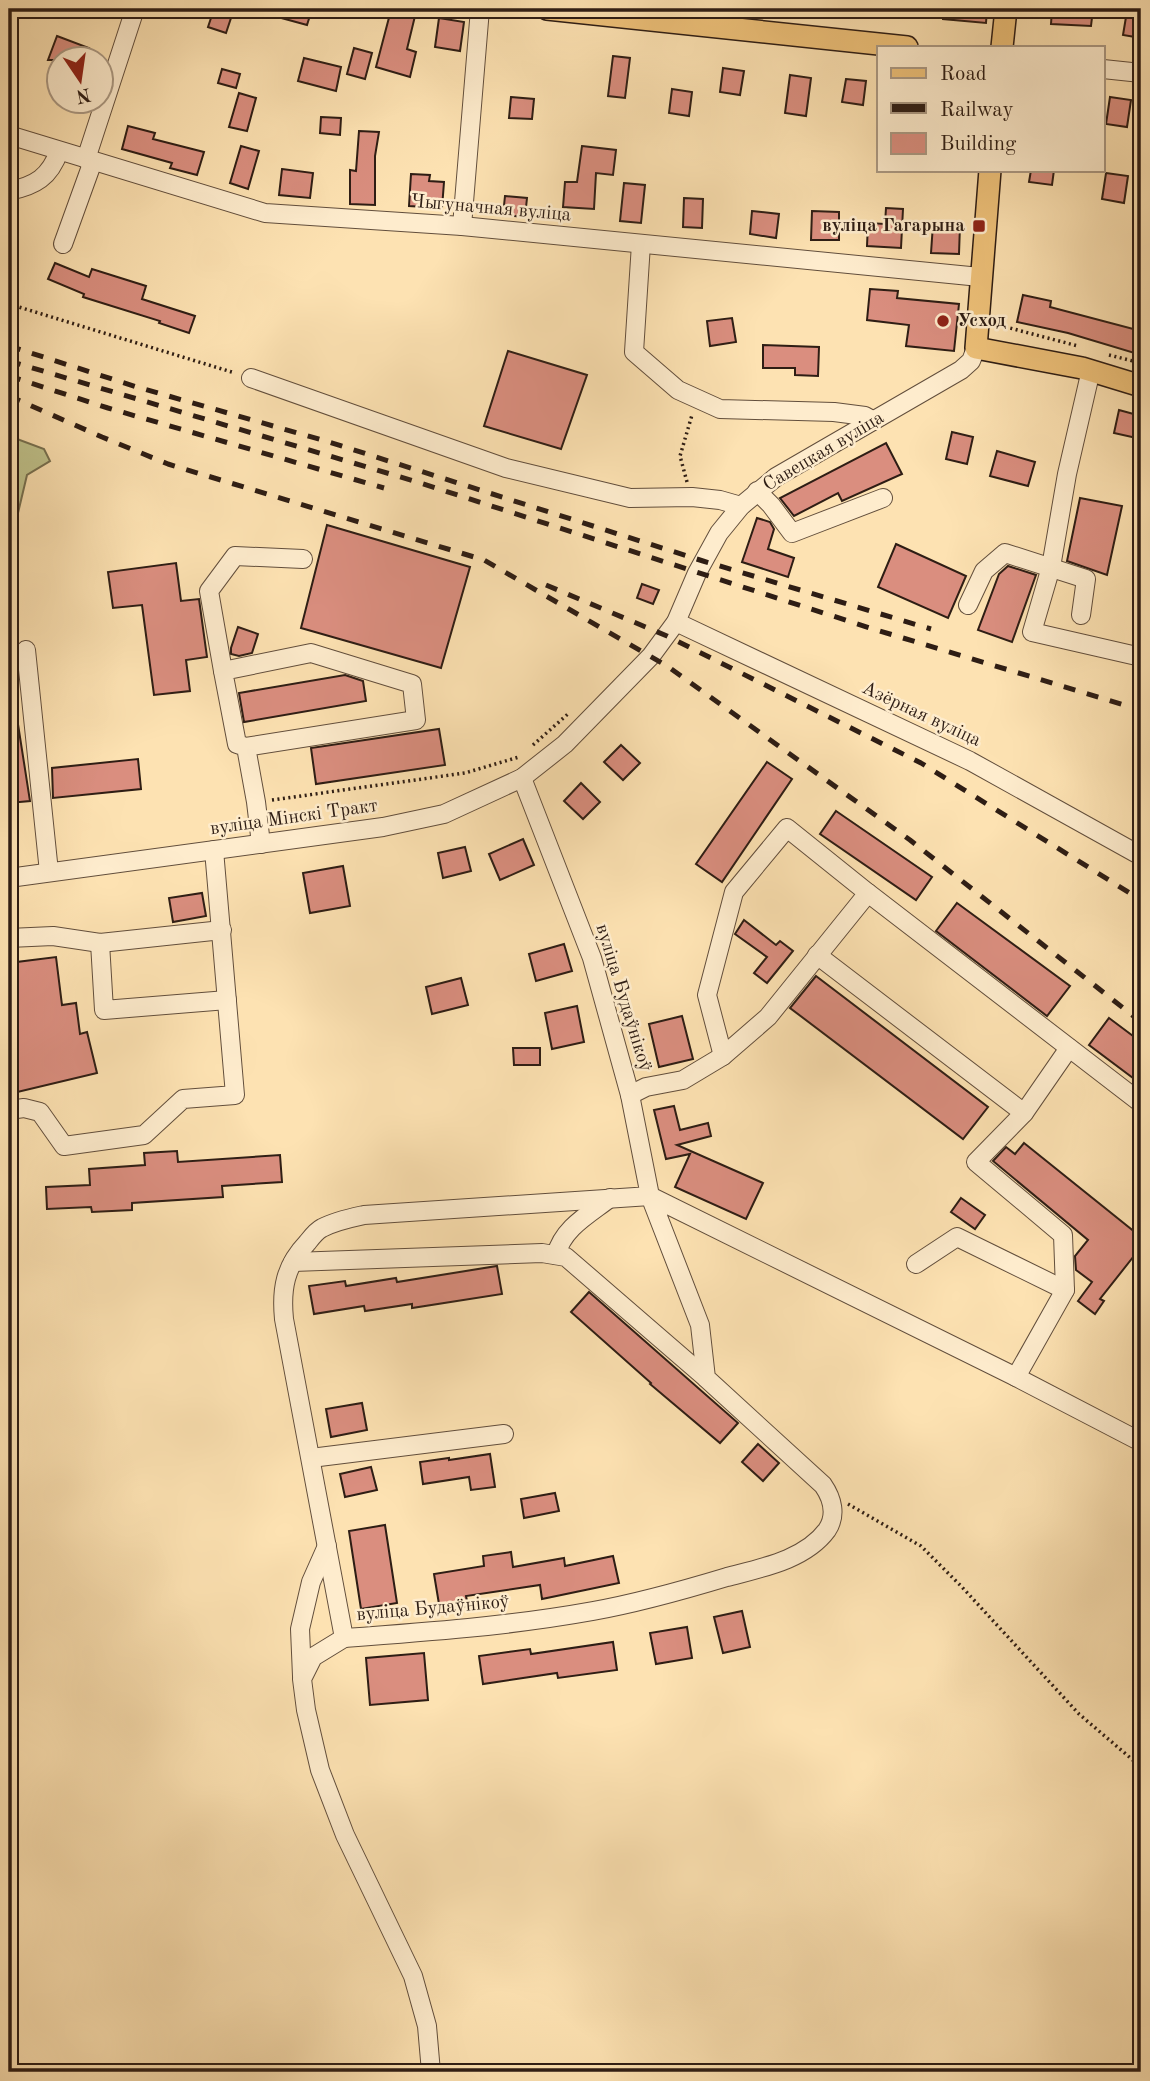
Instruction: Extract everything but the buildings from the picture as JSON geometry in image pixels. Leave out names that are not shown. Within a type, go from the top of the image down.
[{"type":"main road","points":[[547,9],[898,46]]},
{"type":"main road","points":[[1002,46],[1006,9]]},
{"type":"main road","points":[[990,172],[976,348],[1091,370],[1141,386]]},
{"type":"street","points":[[63,244],[135,9]]},
{"type":"street","points":[[462,226],[480,9]]},
{"type":"street","points":[[1104,69],[1141,73]]},
{"type":"street","name":"Чыгуначная вуліца","points":[[9,135],[264,213],[462,226],[980,277]]},
{"type":"street","points":[[9,191],[24,188],[42,177],[53,167],[58,151]]},
{"type":"street","points":[[641,243],[634,352],[678,390],[720,409],[835,412],[864,416],[874,421]]},
{"type":"street","name":"Савецкая вуліца","points":[[565,744],[651,656],[676,622],[703,561],[719,533],[741,506],[776,477],[961,370],[971,360],[976,348]]},
{"type":"street","points":[[1091,370],[1067,474],[1051,568],[1032,632],[1141,657]]},
{"type":"street","points":[[251,377],[506,468],[630,498],[692,497],[720,500],[741,506]]},
{"type":"street","points":[[757,491],[792,533],[883,498]]},
{"type":"street","points":[[968,606],[984,571],[1004,553],[1086,579],[1081,615]]},
{"type":"street","points":[[223,671],[311,653],[412,684],[416,720],[246,747],[237,744],[223,671],[209,591],[235,556],[303,559]]},
{"type":"street","name":"Азёрная вуліца","points":[[676,622],[970,761],[1141,856]]},
{"type":"street","points":[[26,650],[49,872]]},
{"type":"street","name":"вуліца Мінскі Тракт","points":[[9,878],[383,827],[443,814],[522,778],[565,744]]},
{"type":"street","points":[[246,747],[261,844]]},
{"type":"street","name":"вуліца Будаўнікоў","points":[[522,778],[592,958],[630,1095],[650,1196],[700,1325],[706,1378]]},
{"type":"street","points":[[723,1056],[707,995],[734,891],[788,828],[868,893],[1141,1103]]},
{"type":"street","points":[[9,1110],[23,1108],[40,1112],[64,1146],[144,1135],[183,1099],[235,1095],[214,850]]},
{"type":"street","points":[[630,1095],[646,1087],[683,1080],[723,1056],[768,1017],[868,893]]},
{"type":"street","points":[[9,938],[53,936],[100,943],[222,930]]},
{"type":"street","points":[[100,943],[104,1010],[227,1000]]},
{"type":"street","points":[[817,955],[1024,1113]]},
{"type":"street","points":[[1016,1377],[1065,1290],[1063,1235],[976,1162],[1024,1113],[1069,1048]]},
{"type":"street","points":[[650,1196],[1016,1377],[1141,1442]]},
{"type":"street","name":"вуліца Будаўнікоў","points":[[650,1196],[364,1215],[340,1220],[320,1229],[293,1262],[286,1273],[283,1307],[344,1638],[472,1629],[595,1611],[708,1583],[779,1562],[808,1547],[828,1529],[833,1511],[832,1498]]},
{"type":"street","points":[[556,1255],[560,1242],[571,1228],[610,1198]]},
{"type":"street","points":[[916,1264],[957,1237],[1065,1290]]},
{"type":"street","points":[[293,1262],[542,1253],[565,1257],[706,1378],[824,1485],[832,1498]]},
{"type":"street","points":[[311,1458],[503,1434]]},
{"type":"street","points":[[327,1546],[311,1582],[300,1629],[306,1710],[320,1770],[345,1835],[413,1976],[427,2026],[431,2072]]},
{"type":"street","points":[[302,1679],[313,1657],[344,1638]]},
{"type":"path","points":[[9,304],[251,377]]},
{"type":"path","points":[[995,315],[1006,327],[1080,347]]},
{"type":"path","points":[[1104,353],[1141,363]]},
{"type":"path","points":[[692,497],[680,457],[697,398]]},
{"type":"path","points":[[531,747],[578,705]]},
{"type":"path","points":[[256,803],[465,773],[521,756]]},
{"type":"path","points":[[832,1498],[921,1546],[996,1622],[1079,1714],[1141,1767]]},
{"type":"green space","points":[[9,436],[44,449],[50,461],[27,475],[9,551]]},
{"type":"railway","points":[[9,346],[137,387],[329,442],[703,561],[931,629]]},
{"type":"railway","points":[[9,361],[414,481],[870,628],[1141,710]]},
{"type":"railway","points":[[9,376],[108,408],[384,488]]},
{"type":"railway","points":[[9,396],[168,464],[484,560],[667,666],[910,840],[1141,1022]]},
{"type":"railway","points":[[546,585],[667,636],[921,763],[1141,900]]},
{"type":"place","name":"вуліца Гагарына","points":[[979,226]]},
{"type":"place","name":"Усход","points":[[943,321]]}]
